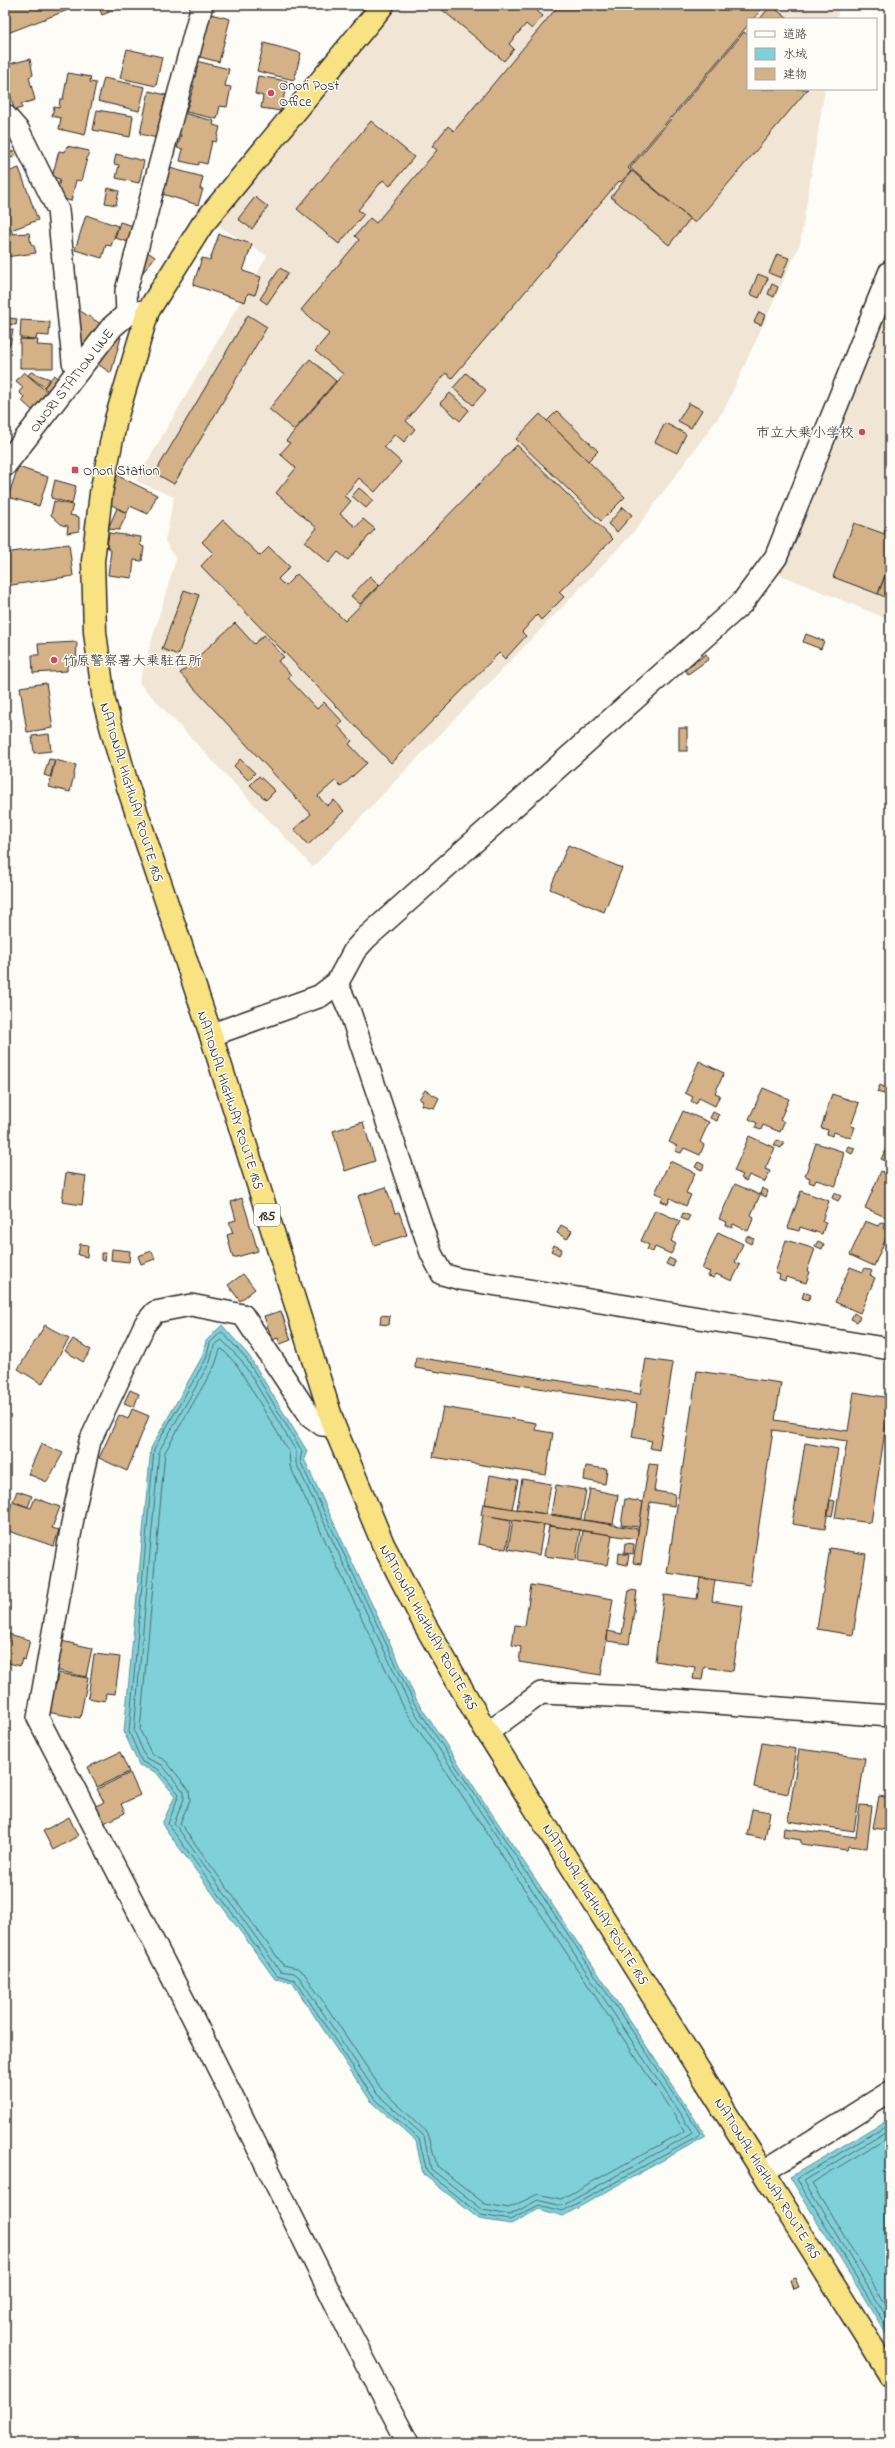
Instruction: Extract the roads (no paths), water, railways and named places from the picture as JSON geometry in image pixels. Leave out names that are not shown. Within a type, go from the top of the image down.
[{"type":"highway","name":"NATIONAL HIGHWAY ROUTE 185","points":[[383,5],[202,225],[138,312],[101,493],[93,561],[95,632],[104,701],[126,781],[211,1036],[334,1426],[383,1544],[425,1625],[488,1732],[764,2170],[890,2375]]},
{"type":"street","points":[[138,312],[126,291],[202,5]]},
{"type":"street","points":[[5,115],[19,131],[58,210],[73,362],[78,370]]},
{"type":"street","points":[[211,1036],[320,996],[337,983],[355,950],[366,938],[742,603],[758,584],[776,557],[890,272]]},
{"type":"street","name":"ONORI STATION LINE","points":[[7,460],[112,327],[138,312]]},
{"type":"street","points":[[337,983],[350,1012],[431,1252],[442,1274],[460,1279],[890,1349]]},
{"type":"street","points":[[334,1426],[322,1425],[310,1416],[243,1315],[191,1305],[155,1312],[145,1324],[90,1441],[75,1507],[38,1718],[193,2018],[350,2333],[408,2443]]},
{"type":"street","points":[[488,1732],[541,1693],[633,1697],[890,1716]]},
{"type":"street","points":[[764,2170],[890,2092]]},
{"type":"water","points":[[222,1325],[249,1356],[307,1451],[304,1459],[417,1701],[706,2136],[563,2216],[539,2209],[511,2224],[479,2219],[423,2174],[416,2141],[370,2100],[292,1982],[275,1979],[162,1824],[175,1796],[156,1772],[139,1765],[124,1732],[151,1448],[202,1357],[206,1341]]},
{"type":"water","points":[[890,2118],[890,2340],[790,2177]]},
{"type":"place","name":"Onori Post Office","points":[[271,93]]},
{"type":"place","name":"市立大乗小学校","points":[[862,432]]},
{"type":"place","name":"Onori Station","points":[[75,470]]},
{"type":"place","name":"竹原警察署大乗駐在所","points":[[54,660]]}]
